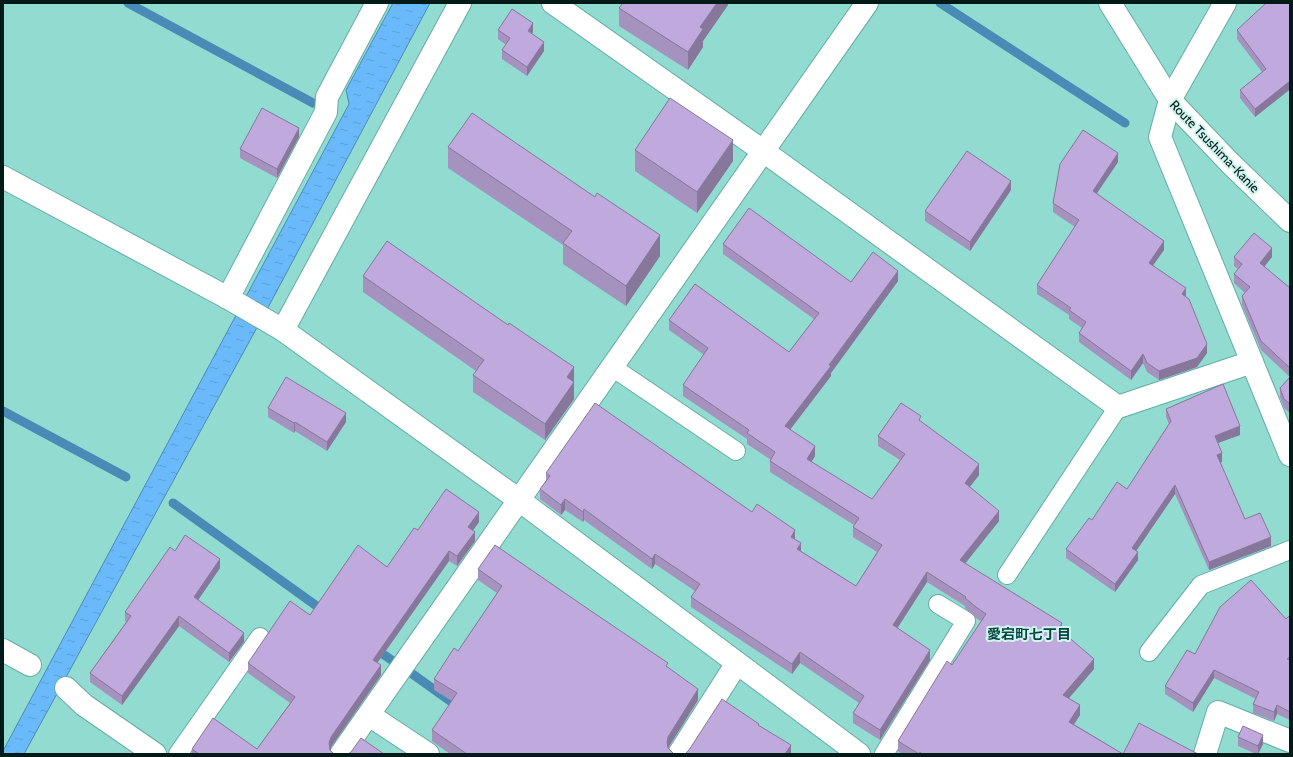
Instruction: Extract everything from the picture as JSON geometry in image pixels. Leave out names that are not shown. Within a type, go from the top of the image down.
[{"type":"street","points":[[231,300],[326,112],[327,98],[377,3]]},
{"type":"street","points":[[274,325],[460,3]]},
{"type":"street","points":[[553,3],[763,151],[1118,407],[1252,362]]},
{"type":"street","points":[[341,754],[867,3]]},
{"type":"street","name":"Route Tsushima-Kanie","points":[[1110,3],[1170,100],[1230,163],[1290,221]]},
{"type":"street","points":[[1225,3],[1170,100],[1160,137],[1290,455]]},
{"type":"street","points":[[3,177],[231,300],[274,325],[519,500],[859,754]]},
{"type":"street","points":[[3,650],[30,665]]},
{"type":"street","points":[[679,754],[737,663]]},
{"type":"street","points":[[66,688],[84,705],[155,754]]},
{"type":"street","points":[[1205,754],[1218,712],[1290,741]]},
{"type":"street","points":[[369,715],[428,754]]},
{"type":"lane","points":[[612,367],[736,451]]},
{"type":"lane","points":[[1006,575],[1118,407]]},
{"type":"lane","points":[[1148,652],[1201,585],[1290,550]]},
{"type":"lane","points":[[884,754],[966,621],[938,604]]},
{"type":"lane","points":[[178,754],[260,637]]},
{"type":"water","points":[[393,3],[430,3],[272,300],[24,754],[3,754],[3,751],[349,104],[346,90]]},
{"type":"building","points":[[623,3],[717,3],[700,27],[703,29],[688,52],[619,8]]},
{"type":"building","points":[[1266,3],[1290,3],[1290,81],[1255,109],[1240,90],[1266,69],[1237,30]]},
{"type":"building","points":[[512,9],[533,23],[528,31],[544,42],[527,67],[502,50],[510,38],[498,30]]},
{"type":"building","points":[[670,98],[733,140],[697,192],[635,150]]},
{"type":"building","points":[[262,108],[299,128],[277,169],[240,149]]},
{"type":"building","points":[[472,113],[595,197],[597,193],[660,235],[626,286],[563,243],[572,231],[448,147]]},
{"type":"building","points":[[1083,130],[1118,153],[1093,191],[1164,241],[1149,263],[1186,288],[1182,294],[1189,299],[1207,344],[1197,358],[1159,371],[1147,363],[1143,354],[1131,371],[1079,333],[1086,322],[1069,310],[1071,308],[1037,285],[1079,220],[1053,203],[1060,164]]},
{"type":"building","points":[[967,151],[1011,181],[970,242],[925,211]]},
{"type":"building","points":[[749,208],[851,282],[873,252],[898,271],[829,365],[831,366],[785,426],[815,446],[807,459],[872,499],[905,454],[878,436],[901,403],[921,416],[919,420],[979,464],[965,483],[999,511],[960,560],[1062,623],[1059,629],[1094,659],[1063,695],[1080,705],[1069,722],[1123,754],[922,754],[920,752],[919,754],[898,741],[947,661],[952,665],[986,614],[965,598],[966,597],[927,572],[893,625],[930,650],[880,730],[853,713],[864,696],[800,652],[792,664],[691,597],[700,584],[655,554],[652,559],[584,509],[583,512],[565,499],[561,505],[540,489],[550,476],[546,473],[595,403],[752,512],[757,504],[795,530],[791,537],[801,543],[797,549],[856,586],[882,545],[853,527],[859,518],[770,461],[775,452],[747,433],[749,430],[683,385],[708,348],[669,320],[695,284],[789,352],[819,313],[723,244]]},
{"type":"building","points":[[1254,233],[1272,248],[1260,263],[1290,288],[1290,368],[1261,341],[1242,296],[1250,287],[1234,274],[1242,264],[1234,257]]},
{"type":"building","points":[[387,241],[508,325],[509,323],[574,367],[567,377],[574,382],[545,424],[473,375],[484,360],[363,276]]},
{"type":"building","points":[[286,377],[346,413],[327,442],[295,422],[294,423],[268,408]]},
{"type":"building","points":[[1290,377],[1290,404],[1284,399],[1280,388]]},
{"type":"building","points":[[1223,384],[1240,426],[1215,436],[1222,453],[1217,455],[1245,519],[1260,513],[1271,537],[1209,562],[1175,485],[1132,548],[1138,552],[1115,584],[1066,549],[1089,518],[1092,520],[1117,482],[1127,489],[1171,421],[1166,409]]},
{"type":"building","points":[[446,489],[479,512],[468,527],[475,532],[457,556],[449,551],[373,660],[381,665],[331,737],[329,743],[330,750],[334,754],[199,754],[192,749],[213,718],[257,749],[295,697],[248,663],[290,601],[310,615],[358,545],[387,567],[414,528],[418,530]]},
{"type":"building","points":[[185,535],[220,559],[194,597],[244,633],[229,653],[179,616],[122,696],[90,673],[131,616],[125,612],[170,547],[175,551]]},
{"type":"building","points":[[495,545],[668,663],[666,666],[698,689],[668,737],[668,748],[674,754],[467,754],[432,730],[457,693],[434,679],[454,648],[458,651],[502,586],[478,569]]},
{"type":"building","points":[[1251,580],[1286,619],[1290,615],[1290,656],[1287,659],[1290,660],[1290,712],[1277,705],[1274,712],[1253,704],[1259,692],[1214,670],[1193,703],[1165,686],[1187,650],[1195,654],[1220,607]]},
{"type":"building","points":[[722,699],[759,724],[758,725],[791,745],[785,754],[685,754]]},
{"type":"building","points":[[1139,723],[1198,754],[1123,754]]},
{"type":"building","points":[[1243,726],[1263,735],[1258,746],[1238,737]]},
{"type":"building","points":[[361,738],[384,754],[348,754]]},
{"type":"waterway","points":[[128,3],[313,103]]},
{"type":"waterway","points":[[940,3],[1125,123]]},
{"type":"waterway","points":[[3,411],[126,477]]},
{"type":"waterway","points":[[173,503],[325,612]]},
{"type":"waterway","points":[[374,648],[393,661]]},
{"type":"waterway","points":[[411,673],[460,708]]},
{"type":"district","name":"愛宕町七丁目","points":[[1029,634]]}]
